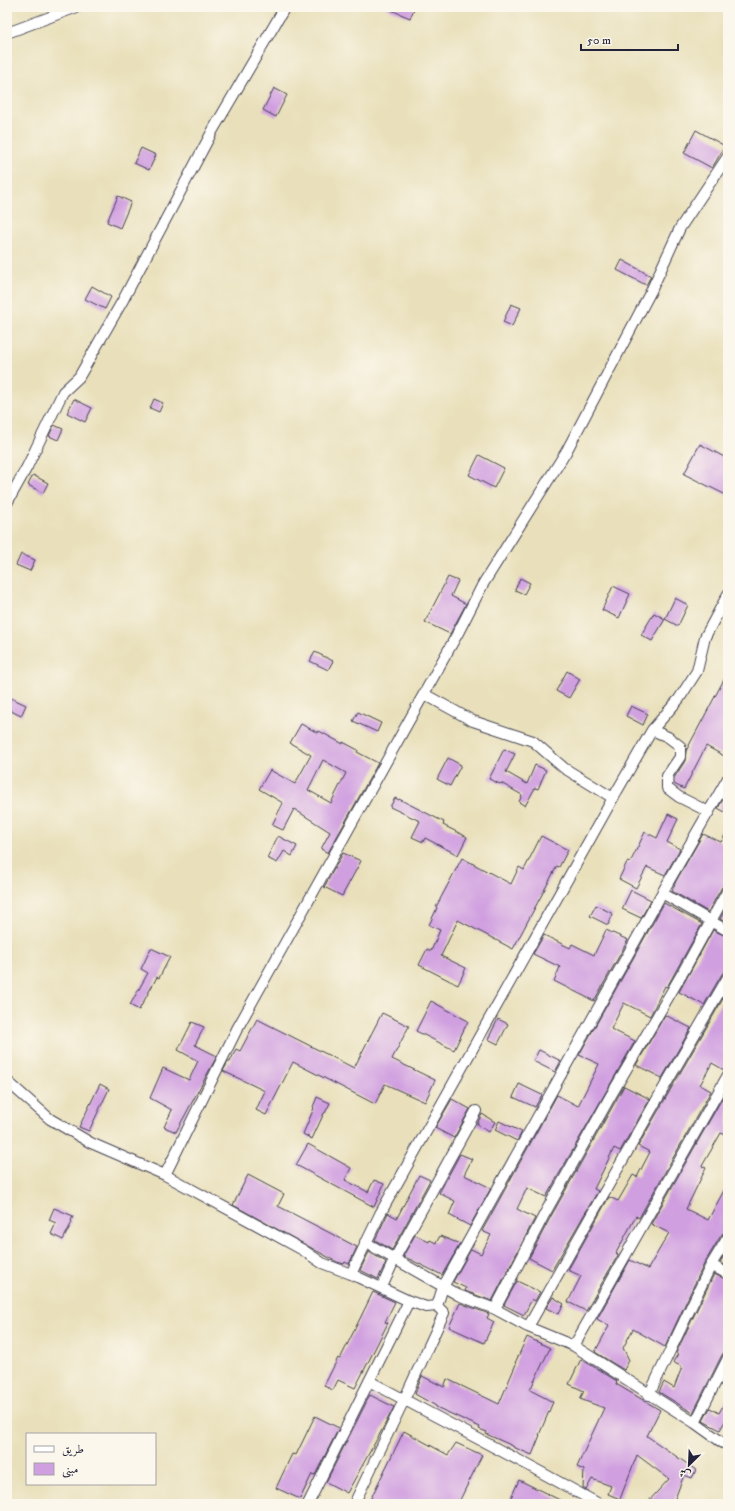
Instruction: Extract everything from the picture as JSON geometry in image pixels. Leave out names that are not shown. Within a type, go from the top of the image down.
[{"type":"street","points":[[7,33],[77,7]]},
{"type":"street","points":[[7,504],[27,467],[63,392],[79,377],[214,130],[286,7]]},
{"type":"street","points":[[165,1175],[237,1029],[459,631],[483,584],[566,452],[651,291],[680,228],[728,156]]},
{"type":"street","points":[[351,1274],[365,1242],[401,1175],[652,730],[679,698],[697,671],[705,637],[728,594]]},
{"type":"street","points":[[424,694],[473,721],[533,741],[564,768],[613,798]]},
{"type":"street","points":[[652,730],[668,737],[680,746],[680,756],[667,776],[667,788],[709,812]]},
{"type":"street","points":[[437,1306],[443,1287],[662,892],[728,778]]},
{"type":"street","points":[[495,1309],[544,1215],[610,1097],[683,972],[728,890]]},
{"type":"street","points":[[662,892],[728,931]]},
{"type":"street","points":[[528,1327],[728,976]]},
{"type":"street","points":[[574,1346],[728,1075]]},
{"type":"street","points":[[7,1082],[50,1119],[91,1143],[165,1175],[290,1243],[322,1263],[382,1287],[409,1301],[426,1307],[437,1306]]},
{"type":"street","points":[[382,1287],[395,1258],[476,1111]]},
{"type":"street","points":[[649,1395],[711,1265],[728,1237]]},
{"type":"street","points":[[365,1242],[458,1295],[495,1309],[528,1327],[574,1346],[649,1395],[695,1422],[723,1443]]},
{"type":"street","points":[[711,1265],[728,1274]]},
{"type":"street","points":[[308,1504],[409,1301]]},
{"type":"street","points":[[354,1504],[444,1313],[437,1306]]},
{"type":"street","points":[[695,1422],[728,1358]]},
{"type":"street","points":[[369,1381],[599,1504]]},
{"type":"building","points":[[384,7],[415,7],[410,18]]},
{"type":"building","points":[[274,88],[287,95],[276,117],[263,110]]},
{"type":"building","points":[[696,130],[725,146],[712,168],[684,153]]},
{"type":"building","points":[[141,148],[156,155],[149,170],[134,163]]},
{"type":"building","points":[[118,196],[131,202],[120,228],[107,222]]},
{"type":"building","points":[[622,260],[651,276],[646,285],[617,270]]},
{"type":"building","points":[[92,286],[111,297],[105,309],[85,299]]},
{"type":"building","points":[[511,304],[521,308],[512,326],[503,322]]},
{"type":"building","points":[[74,399],[92,408],[85,422],[67,413]]},
{"type":"building","points":[[154,399],[163,403],[159,412],[150,408]]},
{"type":"building","points":[[54,425],[63,429],[58,440],[49,436]]},
{"type":"building","points":[[700,444],[728,459],[728,496],[684,474]]},
{"type":"building","points":[[479,455],[504,468],[494,488],[469,475]]},
{"type":"building","points":[[33,475],[48,483],[43,493],[28,485]]},
{"type":"building","points":[[21,554],[35,560],[30,571],[16,565]]},
{"type":"building","points":[[448,577],[458,581],[451,596],[466,604],[450,634],[425,622]]},
{"type":"building","points":[[520,578],[530,583],[524,594],[515,590]]},
{"type":"building","points":[[613,586],[630,594],[619,618],[602,610]]},
{"type":"building","points":[[675,598],[688,605],[678,626],[665,619]]},
{"type":"building","points":[[654,613],[665,619],[652,641],[641,635]]},
{"type":"building","points":[[315,652],[333,661],[328,670],[310,661]]},
{"type":"building","points":[[567,671],[580,679],[569,698],[556,691]]},
{"type":"building","points":[[728,672],[728,704],[724,712],[728,714],[728,758],[706,746],[684,789],[674,784],[674,778],[685,761],[686,751]]},
{"type":"building","points":[[11,698],[26,705],[21,716],[7,709]]},
{"type":"building","points":[[631,706],[648,714],[643,725],[626,716]]},
{"type":"building","points":[[358,712],[381,723],[377,732],[353,721]]},
{"type":"building","points":[[301,724],[318,733],[319,731],[343,744],[343,742],[358,750],[357,752],[378,763],[328,853],[321,849],[330,832],[294,809],[283,830],[272,825],[283,803],[259,789],[270,770],[295,784],[311,755],[290,743]],"holes":[[[323,760],[346,773],[331,803],[308,790]]]},
{"type":"building","points":[[504,749],[515,754],[506,772],[527,784],[535,765],[546,770],[538,789],[535,788],[525,806],[519,802],[522,795],[501,783],[500,784],[489,779]]},
{"type":"building","points":[[448,758],[461,765],[450,786],[437,779]]},
{"type":"building","points":[[728,791],[728,814],[718,808]]},
{"type":"building","points":[[395,798],[444,822],[443,825],[467,837],[458,855],[425,838],[423,842],[412,837],[420,821],[390,807]]},
{"type":"building","points":[[668,814],[678,819],[667,842],[680,849],[665,875],[647,867],[636,888],[619,879],[627,862],[630,863],[645,832],[657,838]]},
{"type":"building","points":[[728,830],[728,884],[722,887],[708,912],[672,891],[676,881],[703,834],[721,842]]},
{"type":"building","points":[[278,836],[297,846],[292,856],[284,851],[277,863],[267,858]]},
{"type":"building","points":[[541,836],[568,850],[559,867],[557,866],[513,949],[458,920],[441,956],[466,968],[458,985],[419,965],[427,949],[431,951],[440,930],[429,925],[437,908],[436,907],[462,858],[511,884],[519,867],[524,870]]},
{"type":"building","points":[[343,853],[361,861],[342,896],[324,887]]},
{"type":"building","points":[[631,890],[651,900],[641,918],[622,909]]},
{"type":"building","points":[[664,903],[702,924],[667,987],[665,986],[650,1016],[624,1003],[611,1029],[635,1041],[546,1197],[527,1188],[517,1209],[535,1218],[492,1301],[465,1291],[466,1288],[453,1282],[471,1249],[481,1254],[491,1235],[482,1231],[557,1095],[578,1106],[599,1064],[579,1055]]},
{"type":"building","points":[[728,904],[728,924],[720,919]]},
{"type":"building","points":[[596,905],[613,914],[608,925],[590,916]]},
{"type":"building","points":[[606,930],[628,940],[594,1001],[554,981],[560,967],[533,954],[544,935],[570,948],[572,944],[594,955]]},
{"type":"building","points":[[713,930],[728,937],[728,971],[722,974],[704,1005],[679,992]]},
{"type":"building","points":[[151,948],[170,957],[139,1010],[130,1005],[148,973],[141,969]]},
{"type":"building","points":[[728,990],[728,1069],[724,1070],[712,1063],[700,1085],[711,1091],[639,1218],[636,1216],[616,1253],[618,1255],[586,1311],[568,1302],[581,1276],[568,1270],[609,1197],[618,1201],[633,1175],[637,1177],[650,1152],[638,1146]]},
{"type":"building","points":[[431,1001],[468,1021],[454,1050],[416,1031]]},
{"type":"building","points":[[382,1013],[409,1026],[392,1059],[435,1080],[425,1102],[385,1084],[375,1104],[293,1062],[266,1115],[256,1110],[265,1091],[223,1071],[228,1062],[230,1062],[236,1049],[240,1051],[257,1019],[354,1068]]},
{"type":"building","points":[[665,1015],[691,1028],[662,1078],[636,1065]]},
{"type":"building","points":[[498,1019],[508,1024],[498,1044],[488,1039]]},
{"type":"building","points":[[192,1022],[204,1027],[195,1045],[217,1056],[176,1132],[164,1127],[172,1110],[150,1098],[163,1068],[189,1080],[198,1061],[178,1050]]},
{"type":"building","points":[[539,1050],[561,1061],[555,1072],[533,1061]]},
{"type":"building","points":[[100,1084],[109,1089],[89,1131],[79,1127]]},
{"type":"building","points":[[519,1084],[542,1095],[535,1107],[513,1097]]},
{"type":"building","points":[[624,1086],[650,1099],[620,1151],[614,1148],[594,1189],[598,1191],[552,1270],[529,1258]]},
{"type":"building","points":[[728,1088],[728,1136],[721,1133],[702,1166],[706,1168],[686,1209],[708,1220],[728,1183],[728,1231],[722,1234],[705,1262],[665,1347],[633,1329],[623,1348],[629,1360],[624,1370],[595,1352],[609,1326],[597,1319],[630,1260],[648,1269],[669,1233],[651,1224]]},
{"type":"building","points":[[317,1097],[330,1103],[312,1139],[303,1134]]},
{"type":"building","points":[[452,1099],[470,1109],[454,1138],[435,1128]]},
{"type":"building","points":[[482,1114],[495,1122],[489,1132],[477,1124]]},
{"type":"building","points":[[499,1121],[522,1132],[517,1141],[495,1130]]},
{"type":"building","points":[[308,1144],[351,1168],[345,1180],[368,1192],[374,1180],[384,1184],[374,1207],[296,1165]]},
{"type":"building","points":[[460,1154],[472,1159],[464,1175],[491,1188],[470,1226],[449,1215],[455,1201],[439,1193]]},
{"type":"building","points":[[248,1175],[284,1194],[278,1206],[357,1247],[349,1264],[345,1262],[344,1264],[337,1262],[233,1205]]},
{"type":"building","points":[[419,1175],[430,1180],[392,1250],[375,1240],[388,1213],[397,1218]]},
{"type":"building","points":[[54,1208],[73,1216],[72,1222],[63,1240],[51,1234],[56,1223],[49,1220]]},
{"type":"building","points":[[415,1235],[429,1242],[430,1240],[436,1243],[440,1236],[460,1244],[442,1275],[403,1256]]},
{"type":"building","points":[[728,1250],[728,1267],[720,1262]]},
{"type":"building","points":[[369,1252],[386,1262],[378,1279],[360,1270]]},
{"type":"building","points":[[714,1274],[728,1280],[728,1347],[722,1355],[693,1413],[659,1392],[664,1382],[674,1388],[682,1367],[673,1362],[678,1354],[676,1353]]},
{"type":"building","points":[[517,1281],[540,1292],[535,1301],[532,1299],[524,1315],[504,1305]]},
{"type":"building","points":[[373,1292],[395,1302],[385,1322],[388,1323],[355,1388],[338,1380],[333,1390],[324,1386],[338,1358],[340,1359]]},
{"type":"building","points":[[553,1297],[564,1304],[558,1314],[546,1308]]},
{"type":"building","points":[[460,1303],[489,1314],[487,1318],[494,1322],[484,1343],[449,1327]]},
{"type":"building","points":[[527,1337],[550,1348],[530,1390],[553,1402],[532,1455],[486,1434],[487,1432],[479,1429],[480,1427],[436,1407],[415,1394],[422,1376],[444,1387],[447,1379],[499,1404]]},
{"type":"building","points":[[581,1359],[617,1381],[616,1384],[660,1410],[647,1436],[696,1470],[692,1478],[684,1475],[673,1504],[646,1504],[669,1479],[637,1455],[620,1499],[608,1494],[611,1486],[592,1479],[586,1490],[583,1488],[584,1470],[577,1467],[604,1408],[580,1399],[584,1391],[569,1384]]},
{"type":"building","points":[[370,1395],[394,1407],[347,1493],[326,1482]]},
{"type":"building","points":[[728,1397],[728,1416],[720,1430],[703,1421],[710,1408],[719,1413]]},
{"type":"building","points":[[315,1416],[339,1428],[315,1475],[312,1474],[300,1499],[276,1488],[292,1454],[296,1455]]},
{"type":"building","points":[[404,1431],[448,1455],[456,1443],[482,1455],[458,1504],[368,1504]]},
{"type":"building","points":[[519,1480],[568,1504],[508,1504]]}]
